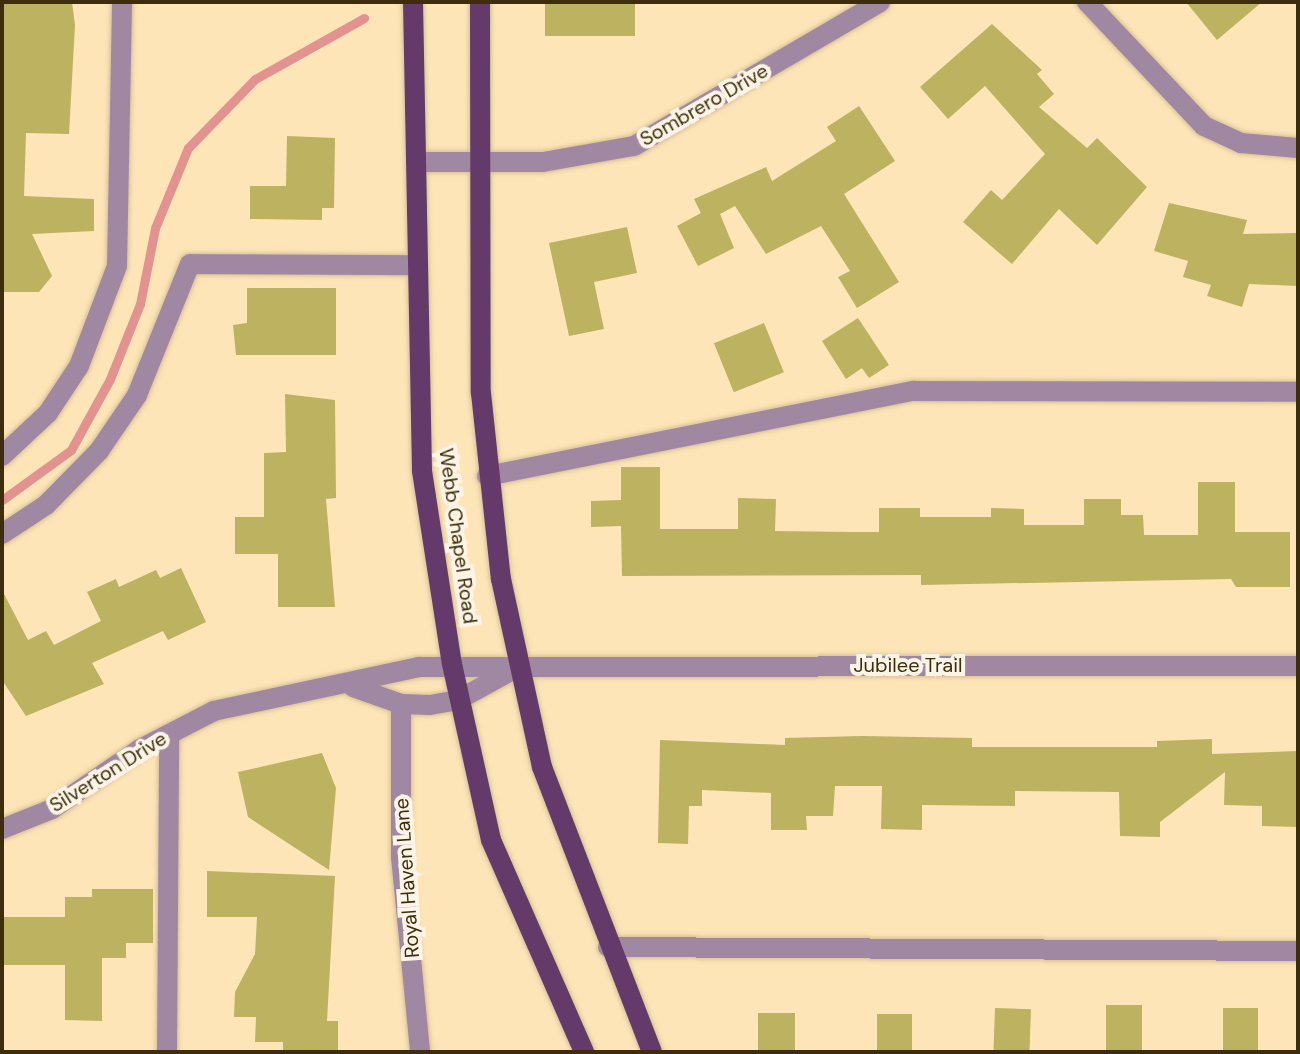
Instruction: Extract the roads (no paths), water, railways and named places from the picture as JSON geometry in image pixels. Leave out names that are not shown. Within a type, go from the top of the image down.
[{"type":"main road","name":"Webb Chapel Road","points":[[413,2],[422,471],[452,664],[491,840],[584,1052]]},
{"type":"main road","name":"Webb Chapel Road","points":[[480,2],[487,476],[518,667],[542,767],[608,947],[652,1052]]},
{"type":"street","points":[[2,456],[48,413],[79,366],[117,266],[122,2]]},
{"type":"street","name":"Sombrero Drive","points":[[416,162],[480,163],[582,157],[634,146],[880,2]]},
{"type":"street","points":[[1087,2],[1204,126],[1241,143],[1298,148]]},
{"type":"street","points":[[2,534],[46,505],[99,451],[137,395],[190,264],[416,265]]},
{"type":"street","points":[[487,476],[914,391],[1298,392]]},
{"type":"street","name":"Silverton Drive","points":[[2,829],[52,809],[169,734],[214,711],[282,693],[353,687],[452,664],[518,667]]},
{"type":"street","name":"Jubilee Trail","points":[[518,667],[1298,666]]},
{"type":"street","name":"Silverton Drive","points":[[353,687],[401,704],[458,700],[518,667]]},
{"type":"street","name":"Royal Haven Lane","points":[[401,704],[401,857],[420,1052]]},
{"type":"street","points":[[167,1052],[169,734]]},
{"type":"street","points":[[608,947],[1298,951]]},
{"type":"waterway","points":[[2,500],[71,450],[110,379],[140,304],[155,228],[188,148],[255,79],[364,18]]}]
